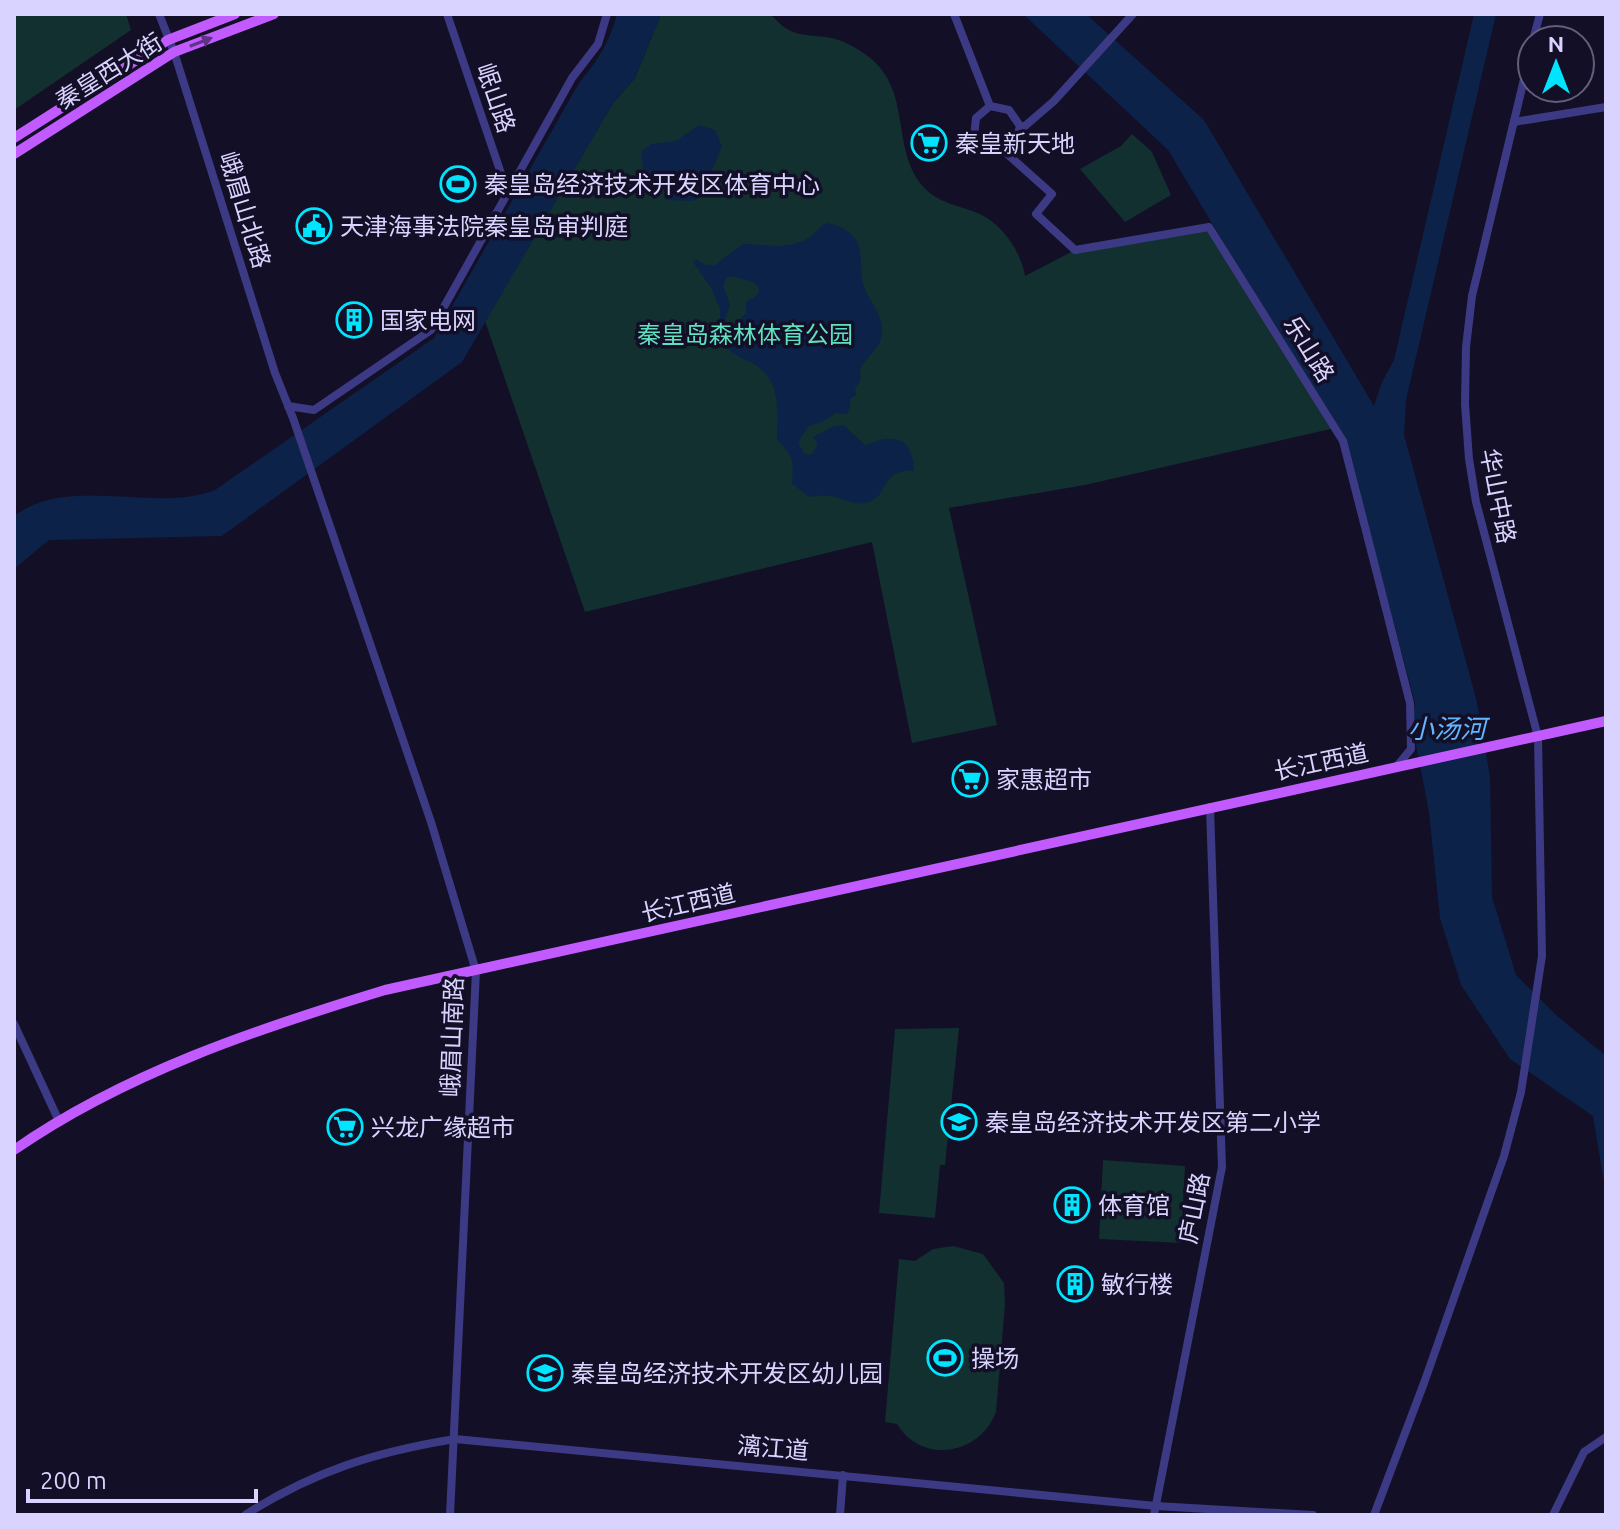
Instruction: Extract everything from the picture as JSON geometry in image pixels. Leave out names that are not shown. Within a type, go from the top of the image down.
[{"type":"main road","name":"秦皇西大街","points":[[14,138],[168,40],[235,14]]},
{"type":"main road","name":"秦皇西大街","points":[[14,154],[174,52],[274,14]]},
{"type":"main road","name":"长江西道","points":[[14,1150],[58,1119],[157,1072],[271,1024],[385,990],[1606,721]]},
{"type":"street","name":"峨眉山北路","points":[[159,14],[174,52],[275,373],[293,418]]},
{"type":"street","name":"岷山路","points":[[447,14],[508,194]]},
{"type":"street","points":[[288,406],[314,410],[431,330],[572,78],[598,44],[607,14]]},
{"type":"street","points":[[954,14],[990,106],[1009,110],[1020,126],[1016,143],[1005,152]]},
{"type":"street","points":[[1020,126],[1025,126],[1054,101],[1133,14]]},
{"type":"street","name":"华山中路","points":[[1374,1515],[1504,1156],[1521,1092],[1542,956],[1538,737],[1476,502],[1465,404],[1466,347],[1472,296],[1518,104]]},
{"type":"street","name":"乐山路","points":[[990,106],[976,118],[974,137],[987,151],[1005,152],[1052,194],[1036,214],[1075,250],[1209,227],[1343,441],[1410,703],[1411,749],[1397,766]]},
{"type":"street","points":[[1514,122],[1606,107]]},
{"type":"street","name":"峨眉山南路","points":[[293,418],[431,822],[476,971],[450,1515]]},
{"type":"street","name":"庐山路","points":[[1155,1510],[1222,1167],[1210,807]]},
{"type":"street","points":[[14,1024],[58,1119]]},
{"type":"street","points":[[1553,1515],[1584,1452],[1606,1437]]},
{"type":"street","name":"漓江道","points":[[245,1515],[285,1489],[355,1461],[400,1448],[455,1439],[843,1475],[1155,1510],[1313,1515]]},
{"type":"street","points":[[840,1515],[843,1475]]},
{"type":"green space","points":[[126,14],[131,30],[14,110],[14,16]]},
{"type":"green space","name":"秦皇岛森林体育公园","points":[[661,14],[770,14],[794,32],[836,39],[865,54],[882,71],[891,86],[906,153],[921,184],[941,200],[980,214],[996,225],[1015,249],[1025,276],[1075,250],[1209,227],[1335,428],[1085,485],[949,508],[997,725],[912,743],[872,542],[585,612],[485,321],[613,103],[635,78]]},
{"type":"green space","points":[[1132,134],[1152,152],[1171,195],[1125,222],[1080,169],[1121,146]]},
{"type":"green space","points":[[959,1028],[945,1165],[940,1165],[935,1218],[879,1213],[895,1029]]},
{"type":"green space","points":[[1103,1160],[1185,1166],[1181,1243],[1099,1239]]},
{"type":"green space","name":"操场","points":[[953,1246],[983,1254],[1004,1283],[996,1412],[977,1438],[950,1450],[935,1450],[908,1437],[897,1424],[885,1422],[899,1259],[915,1261],[933,1249]]},
{"type":"water","points":[[617,14],[661,14],[635,78],[613,103],[462,362],[222,536],[49,540],[14,569],[14,516],[36,504],[61,498],[165,498],[215,490],[434,338],[579,83],[602,51]]},
{"type":"water","name":"小汤河","points":[[1023,14],[1086,14],[1204,120],[1374,406],[1394,360],[1474,14],[1496,14],[1406,400],[1404,435],[1477,702],[1490,777],[1492,897],[1516,975],[1556,1015],[1606,1056],[1606,1195],[1593,1116],[1510,1059],[1461,985],[1440,918],[1429,812],[1412,724],[1415,703],[1347,448],[1168,150]]},
{"type":"water","points":[[699,125],[715,130],[722,146],[711,173],[711,190],[693,201],[665,200],[664,187],[643,169],[641,152],[651,144],[676,141]]},
{"type":"water","points":[[828,223],[846,230],[858,244],[863,282],[879,315],[882,333],[876,349],[860,369],[856,395],[850,399],[850,410],[808,426],[798,443],[805,454],[811,455],[818,445],[813,437],[834,426],[844,425],[865,445],[892,438],[903,442],[910,451],[914,471],[895,474],[874,500],[866,503],[827,496],[810,497],[792,484],[791,459],[777,439],[777,405],[772,385],[760,368],[733,353],[720,340],[720,309],[712,289],[693,262],[695,259],[706,265],[715,265],[743,244],[776,246],[800,242]],"holes":[[[733,276],[752,282],[759,292],[746,302],[746,313],[734,327],[724,322],[730,305],[723,285],[727,278]]]},
{"type":"place","name":"秦皇新天地","points":[[929,143]]},
{"type":"place","name":"秦皇岛经济技术开发区体育中心","points":[[458,184]]},
{"type":"place","name":"天津海事法院秦皇岛审判庭","points":[[314,226]]},
{"type":"place","name":"国家电网","points":[[354,320]]},
{"type":"place","name":"家惠超市","points":[[970,779]]},
{"type":"place","name":"秦皇岛经济技术开发区第二小学","points":[[959,1122]]},
{"type":"place","name":"兴龙广缘超市","points":[[345,1127]]},
{"type":"place","name":"体育馆","points":[[1072,1205]]},
{"type":"place","name":"敏行楼","points":[[1075,1284]]},
{"type":"place","name":"操场","points":[[945,1358]]},
{"type":"place","name":"秦皇岛经济技术开发区幼儿园","points":[[545,1373]]}]
